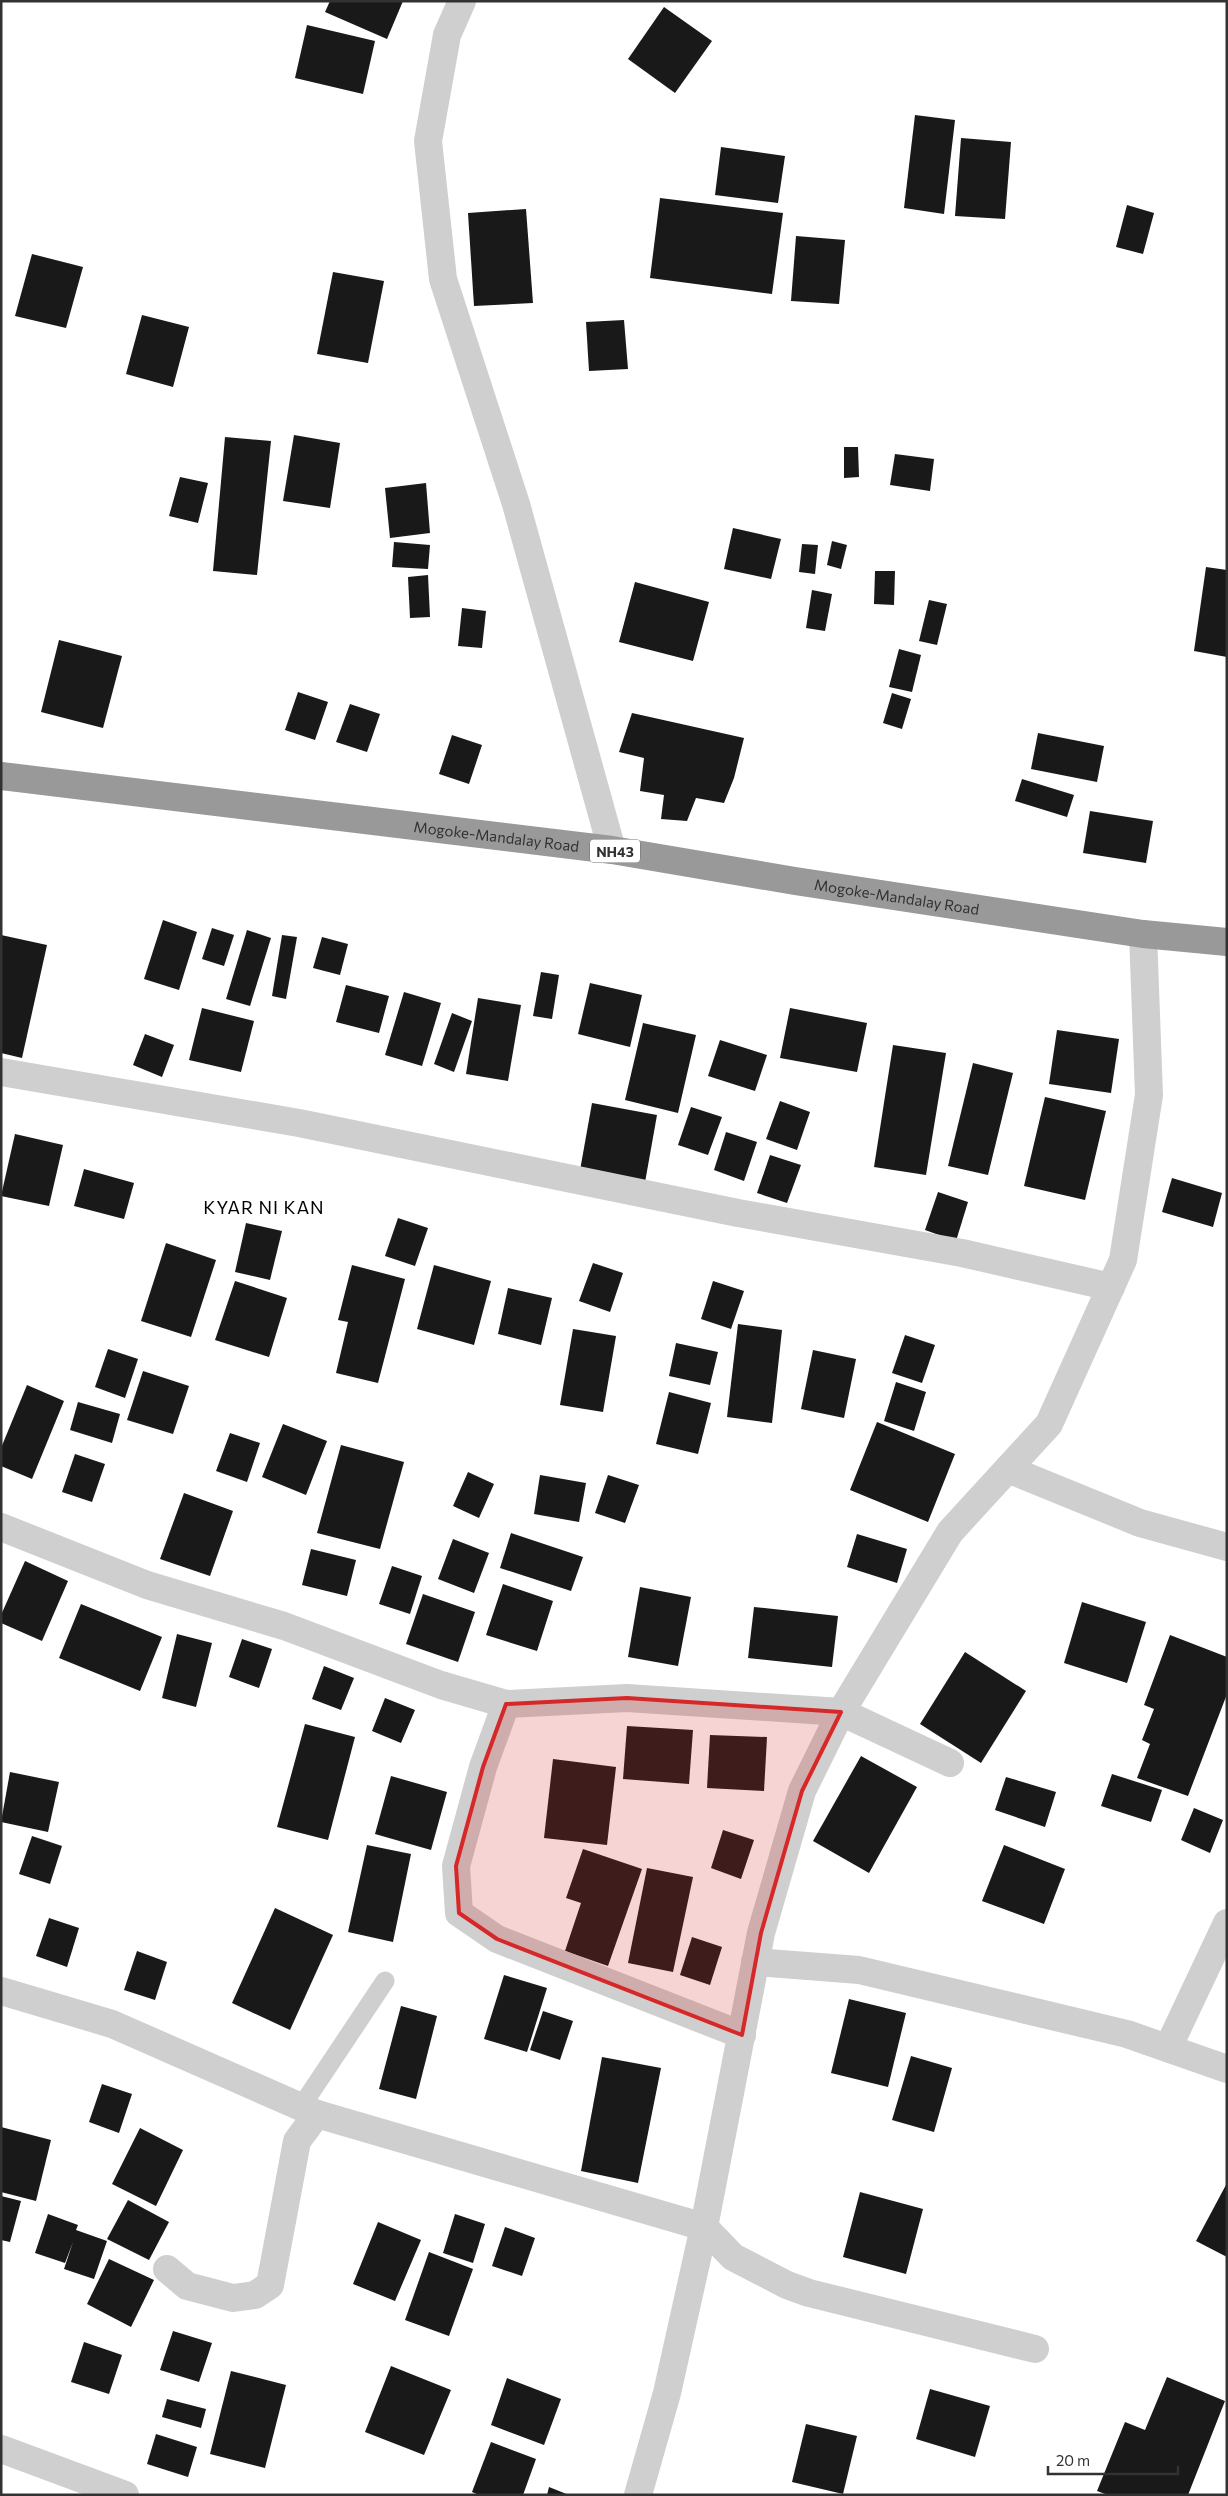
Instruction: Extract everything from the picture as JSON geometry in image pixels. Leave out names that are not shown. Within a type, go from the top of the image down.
[{"type":"highway","name":"Mogoke-Mandalay Road","points":[[1,776],[612,850],[795,881],[1143,934],[1227,942]]},
{"type":"street","points":[[462,1],[447,35],[428,141],[443,279],[516,504],[612,850]]},
{"type":"street","points":[[638,2495],[667,2393],[704,2227],[761,1933],[802,1791],[841,1712],[950,1532],[1049,1424],[1123,1260],[1149,1095],[1143,934]]},
{"type":"street","points":[[1,1072],[298,1123],[738,1213],[962,1253],[1111,1287]]},
{"type":"street","points":[[1008,1468],[1140,1523],[1227,1547]]},
{"type":"street","points":[[1,1527],[147,1584],[284,1626],[441,1685],[506,1704],[627,1698],[841,1712],[950,1763]]},
{"type":"street","points":[[506,1704],[483,1767],[456,1866],[459,1913],[497,1939],[742,2035]]},
{"type":"street","points":[[1168,2048],[1227,1923]]},
{"type":"street","points":[[755,1962],[859,1970],[1127,2034],[1227,2068]]},
{"type":"street","points":[[1,1991],[112,2024],[309,2111],[704,2227],[733,2257],[787,2285],[809,2293],[1035,2349]]},
{"type":"street","points":[[167,2269],[187,2286],[233,2298],[255,2295],[270,2285],[297,2140],[309,2111]]},
{"type":"street","points":[[1,2449],[125,2495]]},
{"type":"lane","points":[[309,2111],[385,1981]]},
{"type":"highlighted area","points":[[627,1698],[841,1712],[802,1791],[761,1933],[742,2035],[497,1939],[459,1913],[456,1866],[483,1767],[506,1704]]},
{"type":"building","points":[[330,1],[403,1],[387,39],[325,12]]},
{"type":"building","points":[[664,7],[712,41],[675,93],[628,59]]},
{"type":"building","points":[[307,25],[375,41],[363,94],[295,78]]},
{"type":"building","points":[[915,115],[955,120],[944,214],[904,208]]},
{"type":"building","points":[[961,138],[1011,142],[1005,219],[955,216]]},
{"type":"building","points":[[721,147],[785,156],[778,203],[715,195]]},
{"type":"building","points":[[660,198],[783,213],[772,294],[650,278]]},
{"type":"building","points":[[1127,205],[1154,213],[1143,254],[1116,247]]},
{"type":"building","points":[[526,209],[533,303],[474,306],[468,213]]},
{"type":"building","points":[[796,236],[845,240],[839,304],[791,301]]},
{"type":"building","points":[[32,254],[83,267],[66,328],[15,316]]},
{"type":"building","points":[[333,272],[384,281],[368,363],[317,354]]},
{"type":"building","points":[[142,315],[189,327],[173,387],[126,374]]},
{"type":"building","points":[[624,320],[628,369],[589,371],[586,322]]},
{"type":"building","points":[[294,435],[340,443],[330,508],[283,501]]},
{"type":"building","points":[[225,437],[271,441],[257,575],[213,571]]},
{"type":"building","points":[[844,447],[858,447],[859,477],[844,478]]},
{"type":"building","points":[[895,454],[934,459],[930,491],[890,485]]},
{"type":"building","points":[[180,477],[208,483],[198,523],[169,516]]},
{"type":"building","points":[[426,483],[430,533],[390,538],[385,488]]},
{"type":"building","points":[[733,528],[781,539],[771,579],[724,569]]},
{"type":"building","points":[[832,541],[847,545],[841,569],[827,565]]},
{"type":"building","points":[[394,542],[430,545],[428,569],[392,567]]},
{"type":"building","points":[[802,544],[818,545],[815,574],[799,572]]},
{"type":"building","points":[[1206,567],[1227,570],[1227,657],[1194,651]]},
{"type":"building","points":[[875,571],[895,571],[894,605],[874,604]]},
{"type":"building","points":[[428,575],[430,617],[410,618],[408,577]]},
{"type":"building","points":[[635,582],[709,602],[693,661],[619,642]]},
{"type":"building","points":[[812,590],[832,594],[825,631],[806,628]]},
{"type":"building","points":[[929,600],[947,604],[937,645],[919,641]]},
{"type":"building","points":[[462,608],[486,611],[482,648],[458,646]]},
{"type":"building","points":[[59,640],[122,656],[103,728],[41,712]]},
{"type":"building","points":[[899,649],[921,655],[912,692],[889,687]]},
{"type":"building","points":[[298,692],[328,702],[315,740],[285,730]]},
{"type":"building","points":[[892,693],[911,699],[902,729],[883,723]]},
{"type":"building","points":[[350,704],[380,714],[367,752],[336,742]]},
{"type":"building","points":[[632,713],[744,738],[734,778],[724,803],[696,798],[687,821],[661,819],[664,795],[640,791],[644,758],[619,752]]},
{"type":"building","points":[[1038,733],[1104,746],[1097,782],[1031,769]]},
{"type":"building","points":[[452,735],[482,745],[469,784],[439,774]]},
{"type":"building","points":[[1022,779],[1074,795],[1067,817],[1015,801]]},
{"type":"building","points":[[1090,811],[1153,821],[1146,863],[1083,853]]},
{"type":"building","points":[[163,920],[197,932],[179,990],[144,979]]},
{"type":"building","points":[[212,928],[234,935],[224,966],[202,959]]},
{"type":"building","points":[[247,930],[271,938],[250,1006],[226,999]]},
{"type":"building","points":[[1,935],[47,945],[22,1058],[1,1053]]},
{"type":"building","points":[[282,935],[297,937],[286,999],[272,996]]},
{"type":"building","points":[[322,937],[348,944],[340,975],[313,968]]},
{"type":"building","points":[[541,972],[559,975],[552,1019],[533,1016]]},
{"type":"building","points":[[590,983],[642,995],[630,1047],[578,1034]]},
{"type":"building","points":[[346,985],[389,996],[379,1033],[336,1022]]},
{"type":"building","points":[[404,992],[441,1003],[422,1066],[385,1055]]},
{"type":"building","points":[[478,998],[521,1005],[508,1081],[466,1074]]},
{"type":"building","points":[[202,1008],[254,1021],[241,1072],[189,1060]]},
{"type":"building","points":[[790,1008],[867,1023],[857,1072],[780,1058]]},
{"type":"building","points":[[452,1013],[472,1021],[454,1072],[434,1064]]},
{"type":"building","points":[[643,1023],[696,1035],[678,1113],[625,1100]]},
{"type":"building","points":[[1057,1030],[1119,1039],[1111,1093],[1049,1084]]},
{"type":"building","points":[[145,1034],[174,1045],[162,1077],[133,1065]]},
{"type":"building","points":[[720,1040],[767,1055],[755,1091],[708,1076]]},
{"type":"building","points":[[893,1045],[946,1053],[926,1175],[874,1167]]},
{"type":"building","points":[[973,1063],[1013,1073],[988,1175],[948,1166]]},
{"type":"building","points":[[1045,1097],[1106,1111],[1085,1200],[1024,1186]]},
{"type":"building","points":[[780,1101],[810,1112],[797,1150],[766,1139]]},
{"type":"building","points":[[592,1103],[657,1115],[644,1188],[579,1176]]},
{"type":"building","points":[[691,1107],[722,1117],[708,1155],[678,1145]]},
{"type":"building","points":[[726,1132],[757,1142],[744,1181],[714,1170]]},
{"type":"building","points":[[15,1134],[63,1145],[49,1206],[1,1196]]},
{"type":"building","points":[[770,1155],[801,1165],[787,1203],[757,1193]]},
{"type":"building","points":[[84,1169],[134,1183],[124,1219],[74,1206]]},
{"type":"building","points":[[1172,1178],[1222,1193],[1213,1227],[1162,1212]]},
{"type":"building","points":[[938,1192],[968,1202],[956,1241],[925,1230]]},
{"type":"building","points":[[398,1218],[428,1228],[415,1266],[385,1256]]},
{"type":"building","points":[[246,1223],[282,1231],[270,1280],[235,1272]]},
{"type":"building","points":[[166,1243],[216,1260],[191,1337],[141,1321]]},
{"type":"building","points":[[593,1263],[623,1273],[610,1312],[579,1301]]},
{"type":"building","points":[[352,1265],[405,1279],[378,1383],[336,1373],[348,1322],[338,1320]]},
{"type":"building","points":[[434,1265],[491,1281],[474,1345],[417,1329]]},
{"type":"building","points":[[235,1281],[287,1298],[269,1357],[215,1340]]},
{"type":"building","points":[[713,1281],[744,1291],[731,1329],[701,1319]]},
{"type":"building","points":[[508,1288],[552,1298],[541,1345],[498,1334]]},
{"type":"building","points":[[738,1324],[782,1330],[772,1423],[727,1417]]},
{"type":"building","points":[[573,1329],[616,1336],[603,1412],[560,1405]]},
{"type":"building","points":[[905,1335],[935,1345],[922,1383],[892,1373]]},
{"type":"building","points":[[676,1343],[718,1352],[710,1385],[669,1376]]},
{"type":"building","points":[[108,1349],[138,1359],[125,1398],[95,1387]]},
{"type":"building","points":[[813,1350],[856,1359],[844,1418],[801,1409]]},
{"type":"building","points":[[143,1371],[189,1386],[173,1434],[127,1420]]},
{"type":"building","points":[[896,1382],[926,1392],[914,1431],[884,1421]]},
{"type":"building","points":[[27,1385],[64,1401],[32,1479],[1,1466],[1,1448]]},
{"type":"building","points":[[669,1392],[711,1403],[698,1454],[656,1444]]},
{"type":"building","points":[[78,1402],[120,1414],[112,1443],[70,1430]]},
{"type":"building","points":[[877,1422],[955,1454],[928,1522],[850,1490]]},
{"type":"building","points":[[283,1424],[327,1441],[306,1495],[262,1477]]},
{"type":"building","points":[[230,1433],[260,1443],[247,1482],[216,1471]]},
{"type":"building","points":[[341,1445],[404,1462],[380,1549],[317,1533]]},
{"type":"building","points":[[75,1454],[105,1464],[92,1502],[62,1492]]},
{"type":"building","points":[[468,1472],[494,1484],[479,1518],[453,1506]]},
{"type":"building","points":[[540,1475],[586,1483],[579,1522],[534,1514]]},
{"type":"building","points":[[608,1475],[639,1485],[625,1523],[595,1513]]},
{"type":"building","points":[[184,1493],[233,1511],[210,1576],[160,1559]]},
{"type":"building","points":[[511,1533],[583,1557],[571,1591],[500,1568]]},
{"type":"building","points":[[857,1534],[907,1549],[897,1583],[847,1567]]},
{"type":"building","points":[[453,1539],[489,1553],[474,1593],[438,1579]]},
{"type":"building","points":[[311,1549],[356,1560],[347,1596],[302,1585]]},
{"type":"building","points":[[25,1561],[68,1581],[42,1641],[1,1623],[1,1615]]},
{"type":"building","points":[[392,1566],[422,1576],[410,1614],[379,1604]]},
{"type":"building","points":[[503,1584],[553,1601],[537,1651],[486,1635]]},
{"type":"building","points":[[640,1587],[691,1597],[678,1666],[628,1657]]},
{"type":"building","points":[[423,1594],[475,1612],[458,1662],[406,1644]]},
{"type":"building","points":[[1082,1602],[1146,1622],[1127,1683],[1064,1663]]},
{"type":"building","points":[[81,1604],[162,1637],[140,1691],[59,1658]]},
{"type":"building","points":[[754,1607],[838,1616],[832,1667],[748,1658]]},
{"type":"building","points":[[177,1634],[212,1643],[196,1707],[162,1698]]},
{"type":"building","points":[[1170,1635],[1227,1657],[1227,1694],[1188,1796],[1137,1778],[1150,1744],[1142,1740],[1154,1709],[1144,1705]]},
{"type":"building","points":[[242,1639],[272,1649],[259,1688],[229,1677]]},
{"type":"building","points":[[965,1652],[1026,1691],[981,1763],[920,1724]]},
{"type":"building","points":[[324,1666],[354,1678],[341,1710],[312,1699]]},
{"type":"building","points":[[385,1698],[415,1710],[401,1743],[372,1731]]},
{"type":"building","points":[[305,1724],[355,1737],[328,1840],[277,1827]]},
{"type":"building","points":[[627,1726],[693,1730],[689,1784],[623,1779]]},
{"type":"building","points":[[710,1735],[767,1737],[764,1791],[707,1788]]},
{"type":"building","points":[[861,1756],[917,1787],[869,1873],[813,1841]]},
{"type":"building","points":[[553,1759],[616,1767],[607,1845],[544,1838]]},
{"type":"building","points":[[10,1772],[59,1782],[48,1832],[1,1822]]},
{"type":"building","points":[[1112,1774],[1162,1790],[1151,1822],[1101,1806]]},
{"type":"building","points":[[391,1776],[447,1792],[431,1850],[375,1834]]},
{"type":"building","points":[[1006,1777],[1056,1792],[1045,1827],[995,1810]]},
{"type":"building","points":[[1194,1808],[1223,1820],[1210,1853],[1181,1840]]},
{"type":"building","points":[[723,1830],[754,1840],[741,1879],[711,1868]]},
{"type":"building","points":[[32,1836],[62,1846],[50,1884],[19,1874]]},
{"type":"building","points":[[367,1845],[411,1854],[393,1942],[348,1932]]},
{"type":"building","points":[[1004,1845],[1065,1869],[1044,1924],[982,1901]]},
{"type":"building","points":[[583,1849],[642,1869],[608,1966],[565,1951],[581,1903],[566,1898]]},
{"type":"building","points":[[647,1868],[693,1877],[673,1972],[628,1963]]},
{"type":"building","points":[[275,1908],[333,1935],[290,2030],[232,2003]]},
{"type":"building","points":[[49,1918],[79,1928],[67,1967],[36,1956]]},
{"type":"building","points":[[692,1937],[722,1947],[710,1985],[680,1975]]},
{"type":"building","points":[[137,1951],[167,1962],[155,2000],[124,1990]]},
{"type":"building","points":[[504,1975],[547,1988],[527,2052],[484,2039]]},
{"type":"building","points":[[849,1999],[906,2013],[888,2087],[831,2073]]},
{"type":"building","points":[[401,2006],[437,2016],[416,2099],[379,2089]]},
{"type":"building","points":[[543,2011],[573,2021],[560,2060],[530,2050]]},
{"type":"building","points":[[911,2056],[952,2068],[934,2132],[892,2120]]},
{"type":"building","points":[[602,2057],[661,2068],[638,2183],[581,2171]]},
{"type":"building","points":[[102,2084],[132,2094],[119,2133],[89,2122]]},
{"type":"building","points":[[1,2127],[51,2140],[36,2201],[1,2192]]},
{"type":"building","points":[[140,2128],[183,2150],[156,2206],[112,2184]]},
{"type":"building","points":[[1227,2183],[1227,2257],[1196,2241]]},
{"type":"building","points":[[860,2192],[923,2209],[906,2274],[843,2257]]},
{"type":"building","points":[[1,2196],[21,2201],[10,2242],[1,2240]]},
{"type":"building","points":[[128,2200],[169,2222],[149,2260],[107,2239]]},
{"type":"building","points":[[48,2214],[78,2225],[76,2230],[107,2241],[94,2279],[64,2269],[73,2242],[65,2263],[35,2253]]},
{"type":"building","points":[[455,2214],[485,2224],[473,2263],[443,2253]]},
{"type":"building","points":[[378,2222],[421,2240],[395,2301],[353,2284]]},
{"type":"building","points":[[505,2227],[535,2238],[522,2276],[492,2266]]},
{"type":"building","points":[[429,2252],[473,2269],[449,2336],[405,2320]]},
{"type":"building","points":[[109,2259],[154,2280],[131,2327],[87,2304]]},
{"type":"building","points":[[173,2331],[212,2343],[199,2382],[160,2370]]},
{"type":"building","points":[[84,2342],[122,2355],[109,2394],[71,2382]]},
{"type":"building","points":[[391,2366],[451,2390],[424,2455],[365,2432]]},
{"type":"building","points":[[231,2371],[286,2385],[265,2468],[210,2454]]},
{"type":"building","points":[[1167,2377],[1225,2401],[1188,2495],[1108,2495],[1097,2491],[1125,2422],[1145,2430]]},
{"type":"building","points":[[507,2378],[561,2399],[544,2445],[491,2425]]},
{"type":"building","points":[[930,2389],[990,2406],[975,2457],[916,2439]]},
{"type":"building","points":[[167,2399],[206,2409],[201,2428],[162,2417]]},
{"type":"building","points":[[806,2424],[857,2436],[843,2494],[792,2482]]},
{"type":"building","points":[[156,2434],[197,2447],[188,2477],[147,2464]]},
{"type":"building","points":[[491,2442],[536,2459],[523,2495],[479,2495],[472,2492]]},
{"type":"building","points":[[549,2487],[569,2495],[547,2495]]},
{"type":"district","name":"KYAR NI KAN","points":[[264,1207]]}]
